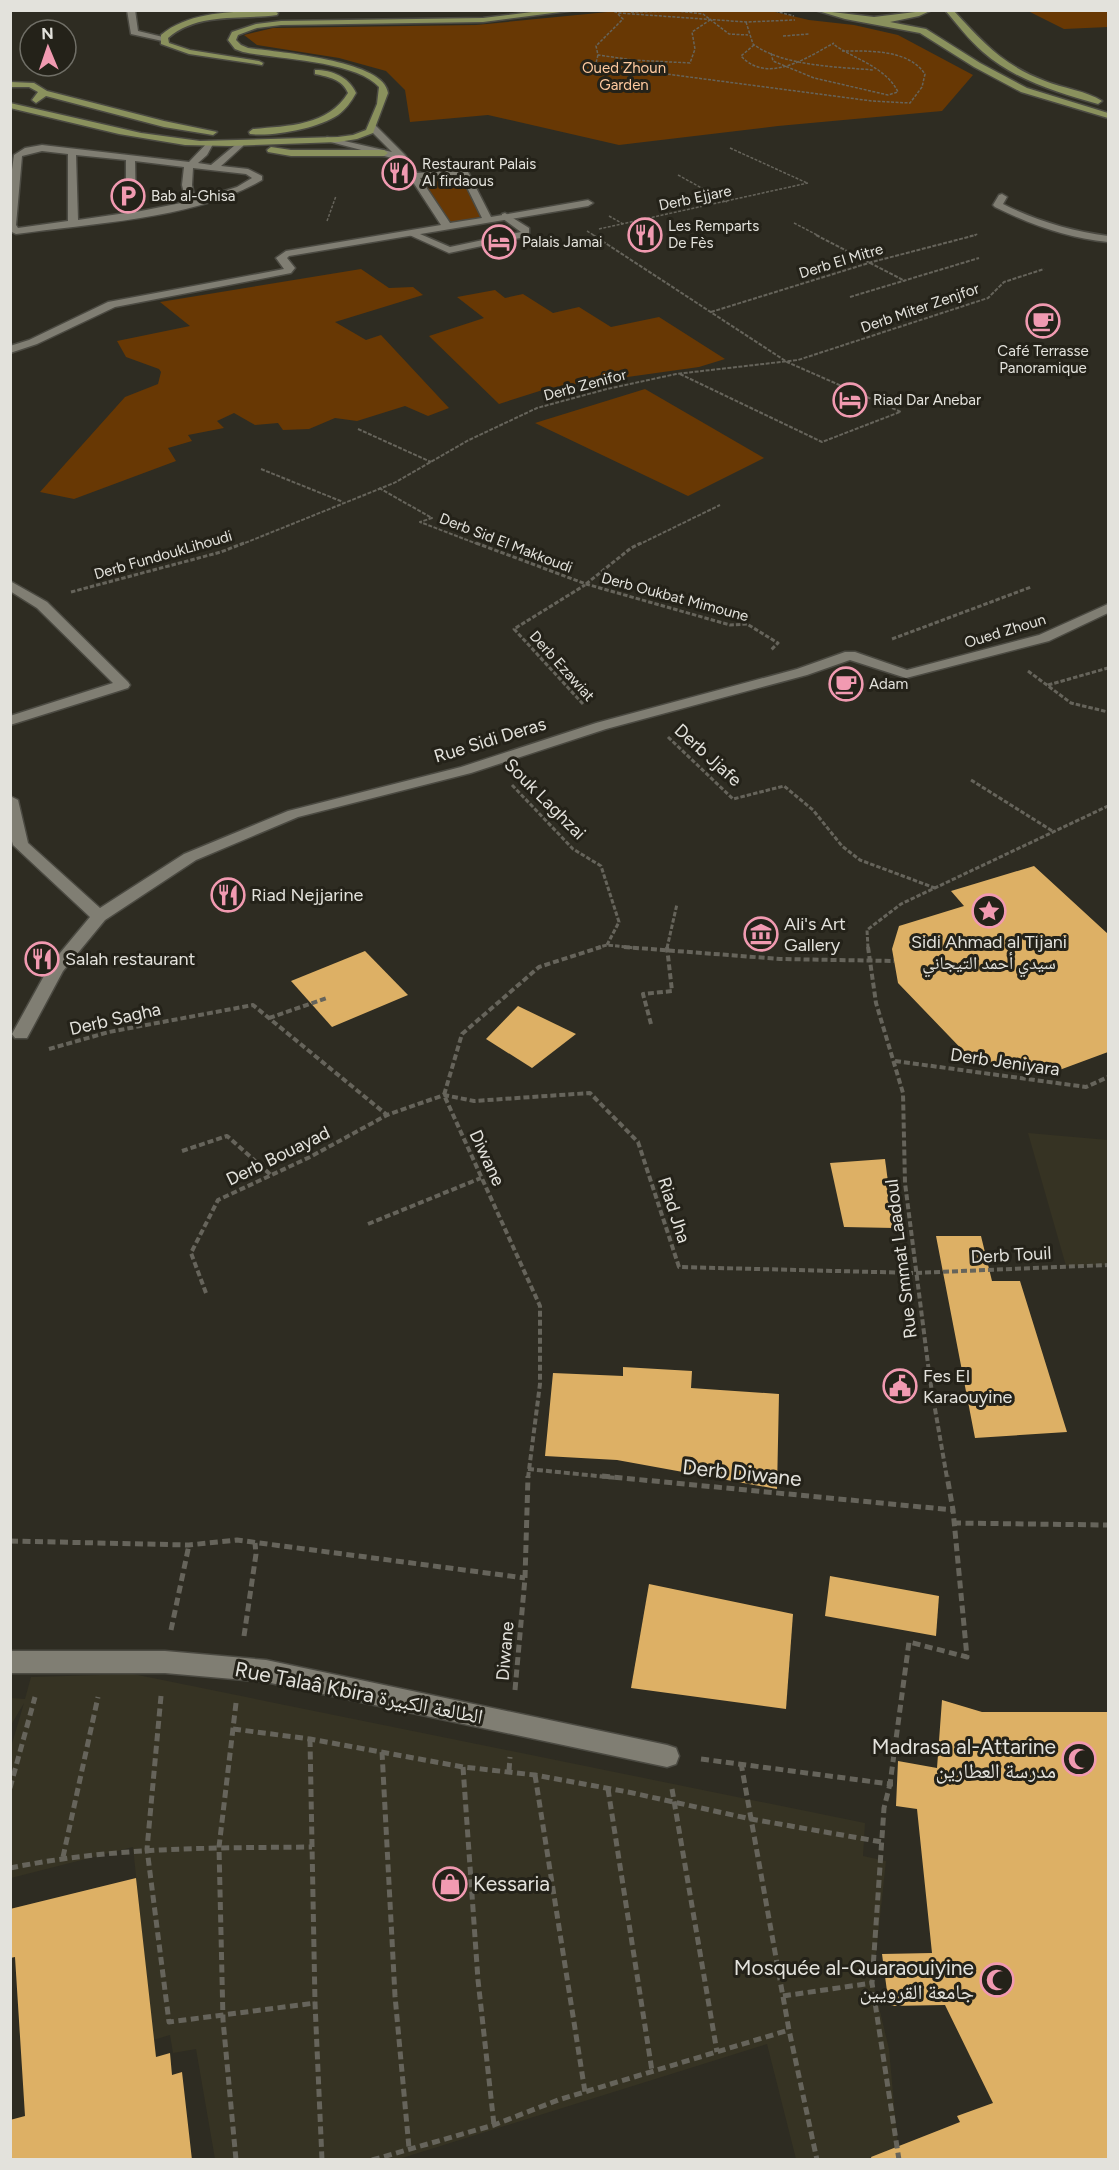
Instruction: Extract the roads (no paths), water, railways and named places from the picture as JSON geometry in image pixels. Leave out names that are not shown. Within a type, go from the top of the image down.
[{"type":"main road","points":[[347,12],[486,10]]},
{"type":"main road","points":[[10,105],[139,135],[209,144],[255,144],[361,136],[370,131],[382,102],[383,88],[377,79],[356,69],[246,50],[234,44],[232,37],[247,28],[281,23],[483,20],[573,10]]},
{"type":"main road","points":[[818,10],[923,31],[977,65],[1017,86],[1054,101],[1108,116]]},
{"type":"main road","points":[[862,18],[900,18],[929,10]]},
{"type":"main road","points":[[948,10],[982,48],[1004,64],[1064,91],[1108,104]]},
{"type":"main road","points":[[269,64],[178,50],[165,44],[164,37],[172,29],[196,21],[233,15],[283,13]]},
{"type":"main road","points":[[245,132],[306,126],[327,119],[346,106],[352,93],[348,84],[337,77],[304,70]]},
{"type":"main road","points":[[13,84],[35,86],[44,93],[164,124],[200,131],[221,132]]},
{"type":"main road","points":[[10,105],[34,101],[44,93]]},
{"type":"main road","points":[[255,144],[274,151],[291,153],[384,153]]},
{"type":"street","points":[[131,10],[134,32],[164,40]]},
{"type":"street","points":[[371,126],[402,157],[447,226]]},
{"type":"street","points":[[325,139],[402,157]]},
{"type":"street","points":[[191,204],[187,185],[189,166],[204,153],[209,144]]},
{"type":"street","points":[[212,169],[240,144]]},
{"type":"street","points":[[42,148],[130,159],[248,172],[259,178],[250,186],[191,204],[16,231],[11,226],[18,155],[23,151],[42,148]]},
{"type":"street","points":[[72,152],[73,222]]},
{"type":"street","points":[[130,159],[131,213]]},
{"type":"street","points":[[415,176],[464,172],[487,219]]},
{"type":"street","points":[[1002,197],[998,204],[1037,222],[1070,234],[1108,239]]},
{"type":"street","points":[[11,349],[33,342],[112,304],[287,271],[290,268],[281,258],[286,254],[588,203]]},
{"type":"street","points":[[410,233],[449,250],[526,234],[526,230],[504,216]]},
{"type":"street","points":[[10,585],[37,602],[123,685],[10,721]]},
{"type":"street","name":"Oued Zhoun","points":[[850,655],[906,674],[1044,638],[1108,608]]},
{"type":"street","name":"Rue Sidi Deras","points":[[21,1034],[56,969],[99,916],[190,857],[293,814],[490,762],[603,726],[802,672],[850,655]]},
{"type":"street","points":[[10,800],[21,845],[99,916]]},
{"type":"street","name":"Rue Talaâ Kbira الطالعة الكبيرة","points":[[10,1662],[106,1660],[165,1662],[266,1671],[667,1756]]},
{"type":"place","name":"Restaurant Palais Al firdaous","points":[[399,173]]},
{"type":"place","name":"Bab al-Ghisa","points":[[128,196]]},
{"type":"place","name":"Les Remparts De Fès","points":[[645,235]]},
{"type":"place","name":"Palais Jamai","points":[[499,242]]},
{"type":"place","name":"Café Terrasse Panoramique","points":[[1043,321]]},
{"type":"place","name":"Riad Dar Anebar","points":[[850,400]]},
{"type":"place","name":"Adam","points":[[846,684]]},
{"type":"place","name":"Riad Nejjarine","points":[[228,895]]},
{"type":"place","name":"Sidi Ahmad al Tijani سيدي أحمد التيجاني","points":[[989,911]]},
{"type":"place","name":"Ali's Art Gallery","points":[[761,934]]},
{"type":"place","name":"Salah restaurant","points":[[42,959]]},
{"type":"place","name":"Fes El Karaouyine","points":[[900,1386]]},
{"type":"place","name":"Madrasa al-Attarine مدرسة العطارين","points":[[1079,1759]]},
{"type":"place","name":"Kessaria","points":[[450,1884]]},
{"type":"place","name":"Mosquée al-Quaraouiyine جامعة القرويين","points":[[997,1980]]},
{"type":"park label","name":"Oued Zhoun Garden","points":[[624,76]]}]
